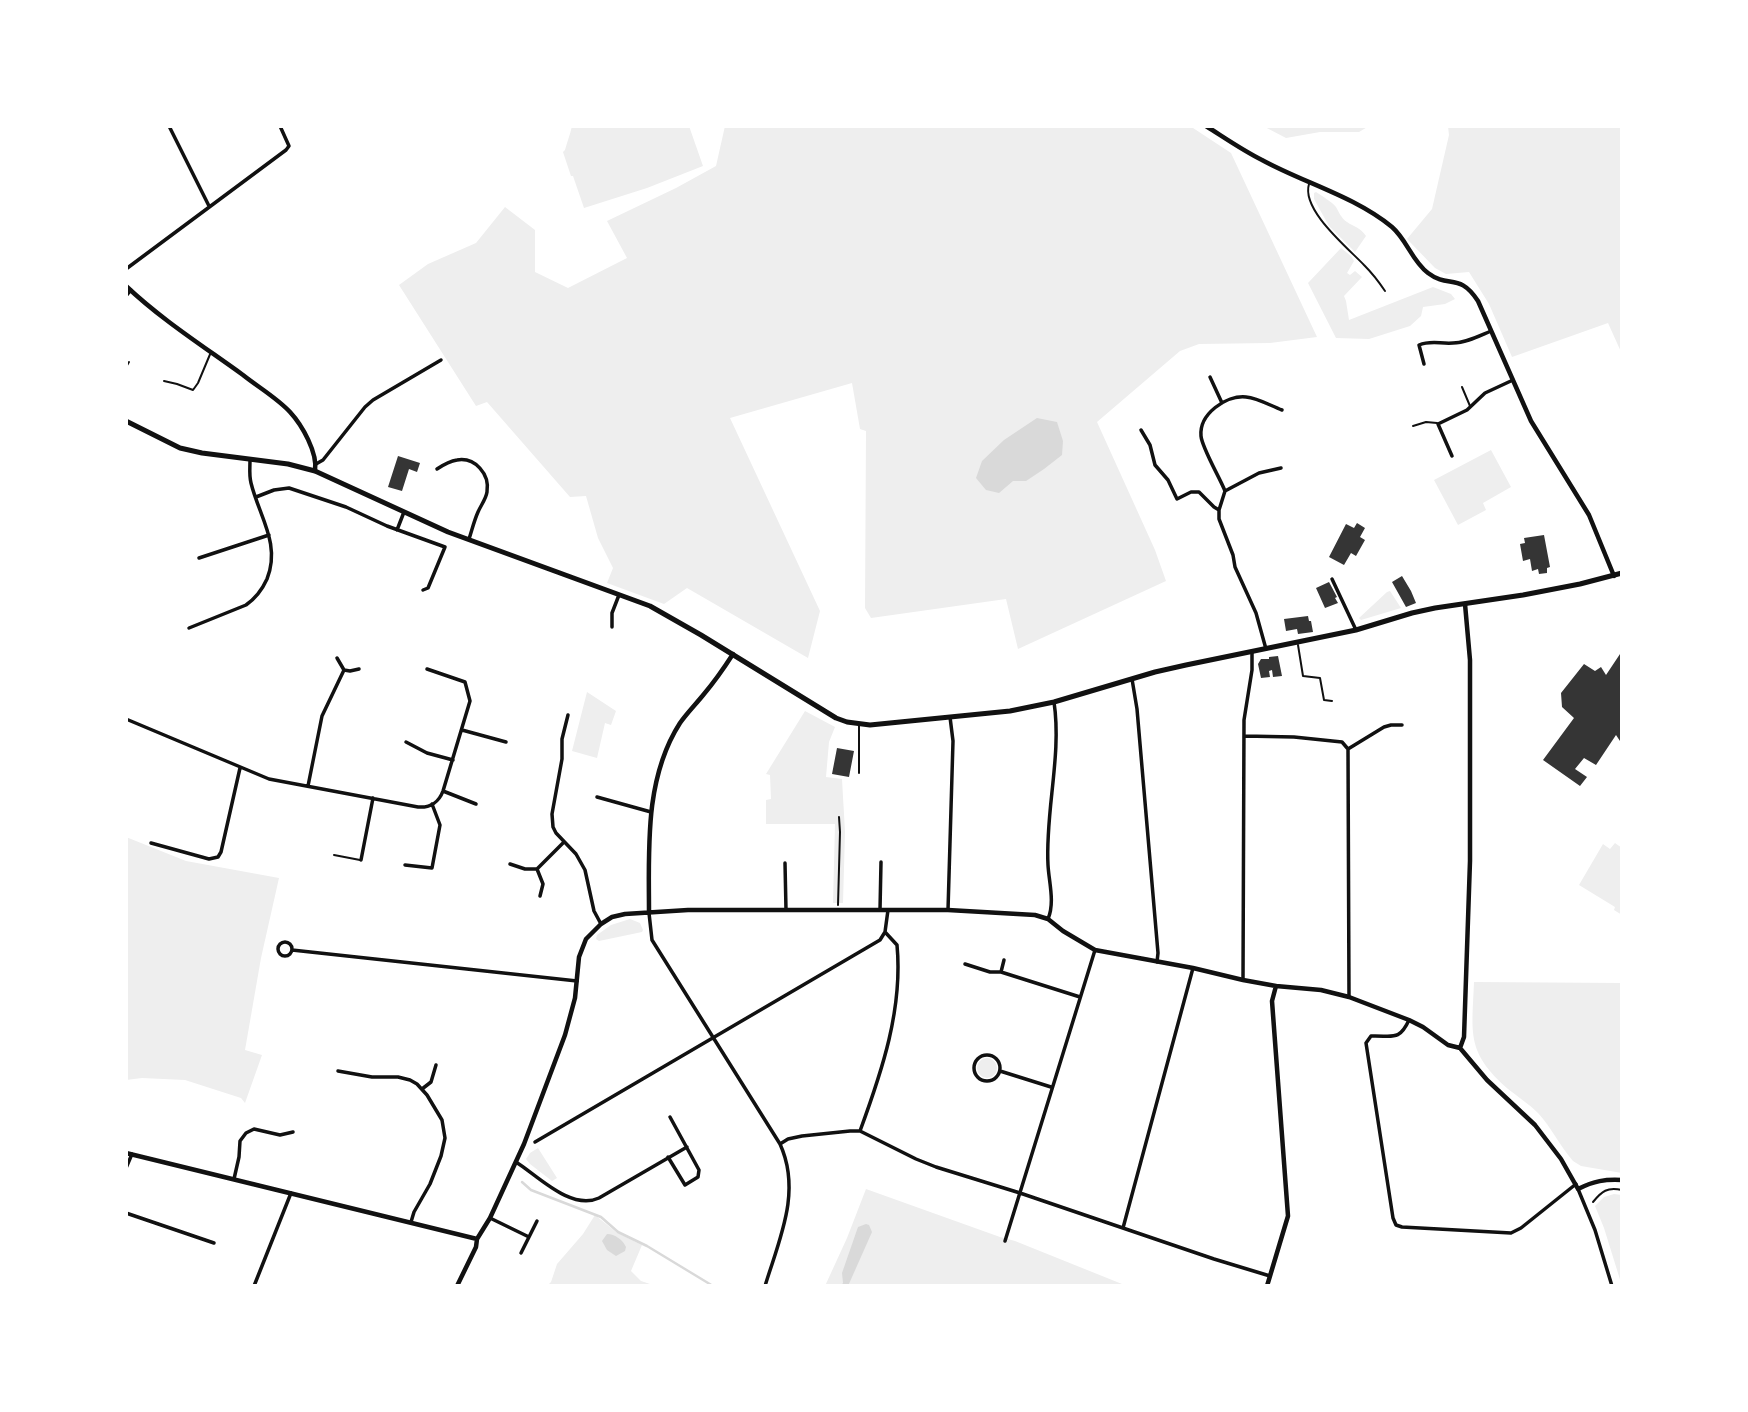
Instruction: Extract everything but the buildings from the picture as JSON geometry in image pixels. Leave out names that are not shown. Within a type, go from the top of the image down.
[{"type":"main road","points":[[126,421],[180,448],[315,468],[447,532],[650,606],[836,718],[859,724],[887,725],[1010,711],[1054,702],[1186,664],[1356,630],[1412,613],[1546,591],[1622,573]]},
{"type":"street","points":[[169,126],[209,206]]},
{"type":"street","points":[[126,269],[289,146],[280,126]]},
{"type":"street","points":[[1206,126],[1262,161],[1368,211],[1402,237],[1420,266],[1432,276],[1457,282],[1468,288],[1478,301],[1531,421],[1589,515],[1614,576]]},
{"type":"street","points":[[126,285],[165,320],[277,401],[292,415],[304,431],[315,468],[373,400],[441,360]]},
{"type":"street","points":[[126,296],[131,290]]},
{"type":"street","points":[[1424,364],[1419,345],[1430,341],[1460,342],[1492,331]]},
{"type":"street","points":[[1210,377],[1223,404]]},
{"type":"street","points":[[1452,456],[1438,424],[1471,407],[1485,393],[1513,380]]},
{"type":"street","points":[[1266,649],[1256,613],[1235,567],[1221,524],[1219,510],[1225,491],[1204,446],[1201,433],[1205,418],[1216,407],[1238,398],[1248,397],[1282,410]]},
{"type":"street","points":[[1142,430],[1155,465],[1168,480],[1177,499],[1191,492],[1199,492],[1219,510]]},
{"type":"street","points":[[437,469],[464,459],[477,465],[485,475],[487,496],[478,511],[469,539]]},
{"type":"street","points":[[189,628],[246,605],[261,590],[270,568],[272,547],[249,475],[250,460]]},
{"type":"street","points":[[1225,491],[1259,473],[1280,468]]},
{"type":"street","points":[[256,496],[289,488],[346,506],[397,530],[445,547],[428,588],[423,590]]},
{"type":"street","points":[[397,530],[404,512]]},
{"type":"street","points":[[199,558],[269,535]]},
{"type":"street","points":[[1332,579],[1356,630]]},
{"type":"street","points":[[612,627],[612,613],[619,594]]},
{"type":"street","points":[[1460,1048],[1464,1037],[1470,861],[1470,660],[1465,604]]},
{"type":"street","points":[[1243,980],[1244,720],[1252,670],[1252,652]]},
{"type":"street","points":[[733,654],[713,684],[681,722],[673,736],[657,782],[651,812],[649,913],[652,940],[785,1155],[790,1191],[765,1286]]},
{"type":"street","points":[[337,658],[344,670]]},
{"type":"street","points":[[344,670],[359,668]]},
{"type":"street","points":[[126,719],[269,779],[425,807],[438,800],[443,791],[470,701],[466,682],[427,669]]},
{"type":"street","points":[[307,786],[322,716],[344,670]]},
{"type":"street","points":[[1132,679],[1157,962]]},
{"type":"street","points":[[1048,919],[1052,904],[1048,838],[1056,733],[1054,702]]},
{"type":"street","points":[[568,715],[562,739],[562,758],[552,814],[553,827],[576,854],[585,870],[594,911],[601,924]]},
{"type":"street","points":[[948,910],[953,741],[950,717]]},
{"type":"street","points":[[1349,748],[1384,727],[1402,725]]},
{"type":"street","points":[[462,730],[506,742]]},
{"type":"street","points":[[1244,736],[1342,742],[1349,748],[1349,997]]},
{"type":"street","points":[[406,742],[427,753],[453,760]]},
{"type":"street","points":[[151,843],[209,859],[218,857],[240,768]]},
{"type":"street","points":[[443,791],[476,804]]},
{"type":"street","points":[[597,797],[651,812]]},
{"type":"street","points":[[361,860],[373,798]]},
{"type":"street","points":[[405,865],[432,868],[440,825],[432,804]]},
{"type":"street","points":[[510,864],[525,869],[537,869],[564,842]]},
{"type":"street","points":[[880,910],[881,862]]},
{"type":"street","points":[[785,863],[786,910]]},
{"type":"street","points":[[537,869],[543,884],[540,897]]},
{"type":"street","points":[[457,1286],[476,1247],[477,1239],[490,1218],[516,1162],[565,1035],[573,1006],[579,957],[586,939],[601,924],[612,917],[625,914],[688,910],[948,910],[1035,915],[1048,919],[1095,950],[1276,986],[1321,990],[1349,997],[1423,1027],[1448,1045],[1460,1048],[1487,1080],[1535,1125],[1561,1159],[1577,1186],[1595,1230],[1612,1286]]},
{"type":"street","points":[[535,1142],[880,940],[885,932],[888,910]]},
{"type":"street","points":[[860,1131],[884,1062],[893,1019],[898,949],[896,942],[885,932]]},
{"type":"street","points":[[292,950],[577,981]]},
{"type":"street","points":[[1005,1241],[1095,950]]},
{"type":"street","points":[[1000,972],[1004,960]]},
{"type":"street","points":[[965,964],[1080,997]]},
{"type":"street","points":[[1123,1228],[1193,968]]},
{"type":"street","points":[[1268,1286],[1288,1216],[1272,1001],[1276,986]]},
{"type":"street","points":[[1409,1020],[1398,1036],[1371,1036],[1366,1043],[1396,1224],[1402,1227],[1511,1233],[1577,1186],[1603,1179],[1622,1180]]},
{"type":"street","points":[[990,1055],[999,1063],[999,1071],[995,1078],[986,1081],[979,1078],[974,1066],[978,1059],[990,1055]]},
{"type":"street","points":[[422,1089],[431,1082],[436,1065]]},
{"type":"street","points":[[999,1071],[1051,1087]]},
{"type":"street","points":[[338,1072],[405,1078],[422,1089],[442,1120],[445,1138],[441,1156],[411,1222]]},
{"type":"street","points":[[668,1157],[685,1185],[698,1177],[699,1170],[670,1117]]},
{"type":"street","points":[[234,1179],[240,1141],[246,1133],[254,1129],[280,1135],[293,1132]]},
{"type":"street","points":[[780,1144],[802,1136],[860,1131],[936,1167],[1270,1276]]},
{"type":"street","points":[[516,1162],[566,1196],[588,1202],[687,1147]]},
{"type":"street","points":[[126,1168],[129,1154],[477,1239]]},
{"type":"street","points":[[254,1286],[291,1193]]},
{"type":"street","points":[[126,1213],[214,1243]]},
{"type":"street","points":[[490,1218],[529,1237]]},
{"type":"street","points":[[521,1253],[537,1221]]},
{"type":"lane","points":[[1310,183],[1308,197],[1325,225],[1385,291]]},
{"type":"lane","points":[[164,381],[193,390],[211,352]]},
{"type":"lane","points":[[126,367],[129,362]]},
{"type":"lane","points":[[1462,387],[1471,407]]},
{"type":"lane","points":[[1413,426],[1426,422],[1438,424]]},
{"type":"lane","points":[[1297,642],[1303,676],[1320,678],[1324,700],[1332,701]]},
{"type":"lane","points":[[859,724],[859,773]]},
{"type":"lane","points":[[334,855],[361,860]]},
{"type":"path","points":[[838,910],[839,817]]},
{"type":"path","points":[[1593,1202],[1601,1193],[1612,1188],[1622,1190]]},
{"type":"shaded area","points":[[572,126],[689,126],[703,166],[647,188],[584,208],[563,152]]},
{"type":"shaded area","points":[[725,126],[1190,126],[1231,153],[1317,337],[1270,343],[1199,344],[1180,351],[1097,422],[1155,550],[1166,581],[1018,649],[1006,599],[871,618],[865,608],[866,431],[860,429],[852,383],[730,418],[820,611],[808,658],[687,588],[664,604],[607,583],[613,568],[598,538],[586,496],[570,497],[487,402],[476,406],[399,285],[428,264],[476,243],[505,207],[535,230],[535,272],[568,288],[627,258],[607,221],[716,166]]},
{"type":"shaded area","points":[[1263,126],[1369,126],[1359,132],[1320,132],[1286,138]]},
{"type":"shaded area","points":[[1448,126],[1622,126],[1622,354],[1608,323],[1512,357],[1489,304],[1469,272],[1446,274],[1435,268],[1407,239],[1432,209],[1449,135]]},
{"type":"shaded area","points":[[1316,192],[1332,203],[1345,220],[1366,236],[1355,252],[1329,226],[1314,199]]},
{"type":"shaded area","points":[[1341,248],[1354,261],[1347,273],[1350,275],[1355,271],[1362,277],[1344,296],[1349,320],[1433,287],[1451,294],[1455,299],[1445,304],[1423,307],[1421,316],[1410,326],[1369,339],[1336,338],[1308,283]]},
{"type":"shaded area","points":[[1037,418],[1057,422],[1063,441],[1062,455],[1026,481],[1013,481],[999,493],[986,490],[976,478],[982,461],[1004,440]]},
{"type":"shaded area","points":[[1491,450],[1511,487],[1483,503],[1486,510],[1458,525],[1434,480]]},
{"type":"shaded area","points":[[1390,591],[1401,608],[1361,620],[1359,618],[1387,592]]},
{"type":"shaded area","points":[[587,692],[616,711],[611,725],[605,723],[597,758],[572,751]]},
{"type":"shaded area","points":[[805,711],[835,727],[829,742],[826,777],[842,779],[845,832],[843,903],[833,903],[835,824],[766,824],[766,800],[771,799],[770,775],[766,774]]},
{"type":"shaded area","points":[[126,837],[186,861],[279,878],[261,958],[245,1050],[262,1055],[245,1103],[241,1098],[185,1080],[126,1080]]},
{"type":"shaded area","points":[[1615,843],[1622,848],[1622,915],[1614,910],[1615,907],[1579,885],[1603,844],[1610,849]]},
{"type":"shaded area","points":[[630,919],[640,923],[642,932],[599,941],[596,939],[597,935],[611,925]]},
{"type":"shaded area","points":[[1474,982],[1622,983],[1622,1173],[1581,1166],[1573,1161],[1538,1113],[1494,1076],[1478,1053],[1474,1041]]},
{"type":"shaded area","points":[[987,1058],[994,1061],[997,1068],[994,1075],[987,1078],[980,1075],[977,1068],[980,1061]]},
{"type":"shaded area","points":[[538,1148],[557,1178],[552,1181],[526,1159]]},
{"type":"shaded area","points":[[866,1189],[1015,1241],[1127,1286],[825,1286]]},
{"type":"shaded area","points":[[1622,1195],[1622,1286],[1595,1206],[1604,1197]]},
{"type":"shaded area","points":[[595,1215],[616,1232],[642,1245],[631,1271],[641,1281],[656,1286],[547,1286],[557,1264],[583,1234]]},
{"type":"shaded area","points":[[866,1224],[872,1232],[848,1286],[841,1286],[842,1273],[858,1227]]},
{"type":"shaded area","points":[[607,1234],[621,1240],[626,1247],[625,1251],[616,1256],[607,1250],[602,1241]]},
{"type":"waterway","points":[[522,1182],[531,1190],[601,1217],[618,1232],[647,1246],[713,1286]]}]
